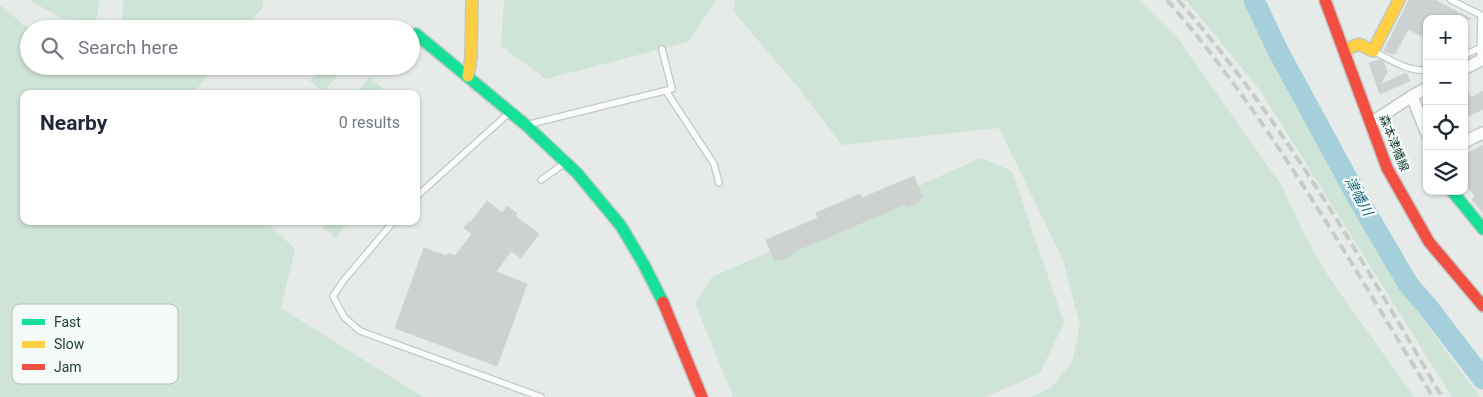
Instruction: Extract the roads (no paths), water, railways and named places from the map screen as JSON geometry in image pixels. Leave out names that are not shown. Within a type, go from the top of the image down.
[{"type":"street","points":[[468,76],[471,58],[472,0]]},
{"type":"street","name":"森本津幡線","points":[[1325,0],[1387,168],[1429,242],[1483,306]]},
{"type":"street","points":[[1344,50],[1358,44],[1373,51],[1399,0]]},
{"type":"street","points":[[420,37],[526,126],[599,198],[633,245],[674,325],[702,397]]},
{"type":"street","points":[[1468,66],[1481,56]]},
{"type":"street","points":[[1371,124],[1423,90]]},
{"type":"street","points":[[1412,96],[1423,124]]},
{"type":"street","points":[[1468,140],[1483,133]]},
{"type":"street","points":[[1455,195],[1483,229]]},
{"type":"lane","points":[[1451,0],[1481,15],[1481,56],[1468,55]]},
{"type":"lane","points":[[526,126],[672,89],[662,49]]},
{"type":"lane","points":[[1373,51],[1409,68],[1423,70]]},
{"type":"lane","points":[[666,91],[714,164],[719,183]]},
{"type":"lane","points":[[420,193],[510,112]]},
{"type":"lane","points":[[541,180],[565,163]]},
{"type":"lane","points":[[391,225],[344,280],[333,296],[344,317],[360,331],[541,397]]},
{"type":"waterway","name":"津幡川","points":[[1254,0],[1277,49],[1360,202],[1408,284],[1483,379]]},
{"type":"railway","points":[[1167,0],[1205,46],[1275,143],[1340,244],[1433,397]]},
{"type":"railway","points":[[1178,0],[1216,46],[1287,142],[1351,243],[1442,397]]}]
